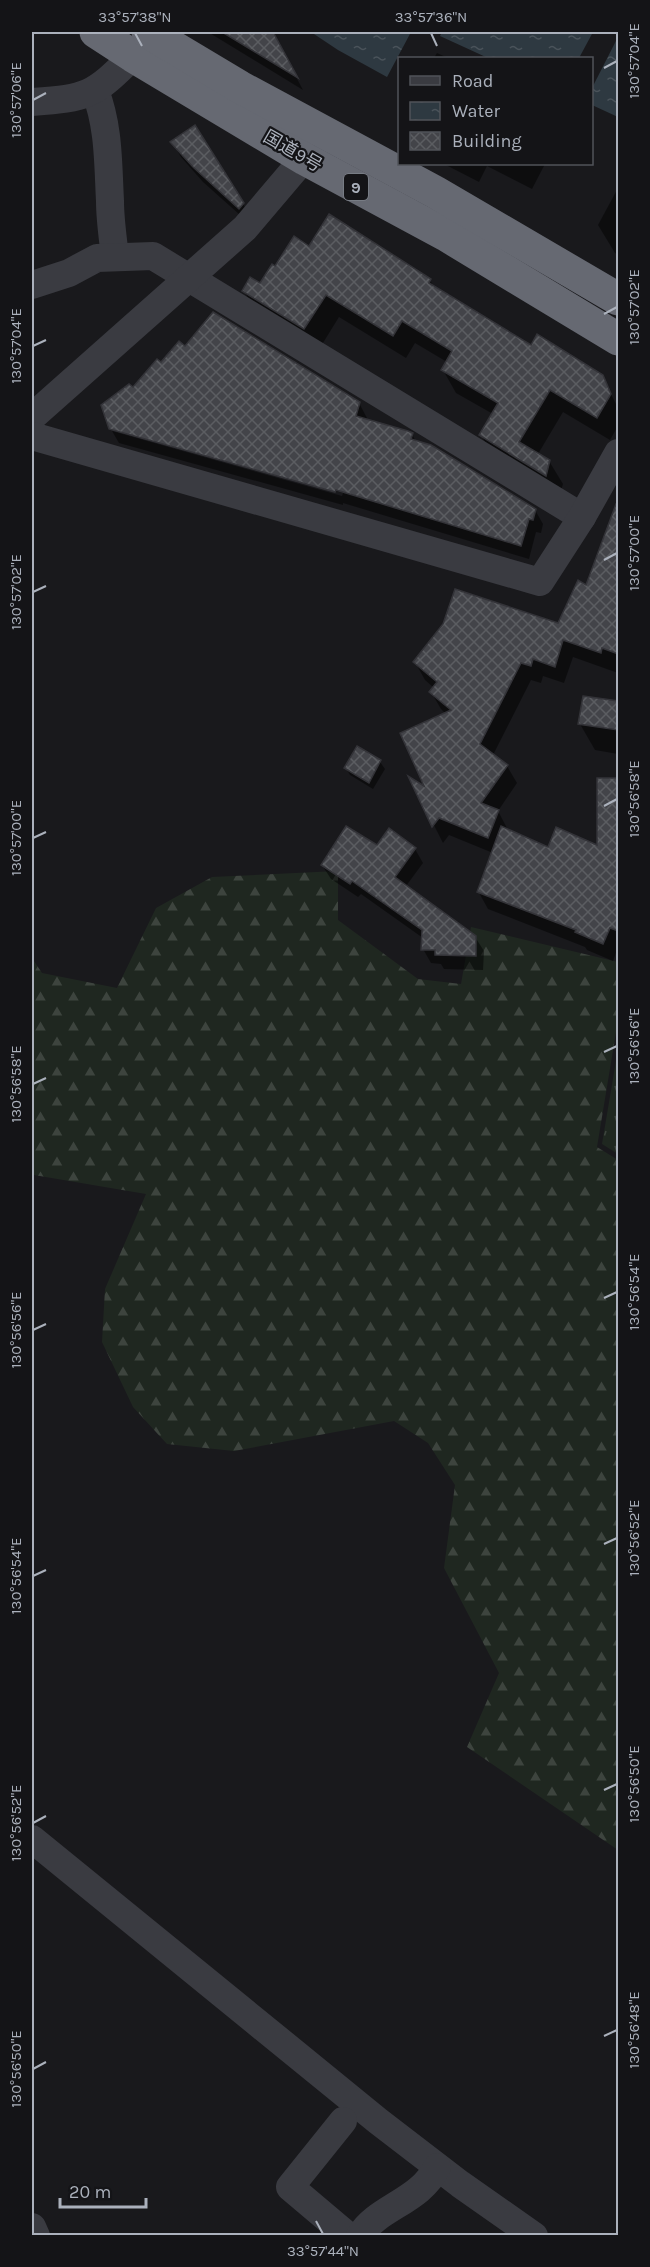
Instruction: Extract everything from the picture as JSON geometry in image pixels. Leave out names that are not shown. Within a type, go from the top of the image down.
[{"type":"highway","name":"国道9号","points":[[96,32],[140,44],[240,87],[435,192],[618,299]]},
{"type":"highway","name":"国道9号","points":[[140,44],[305,159],[446,235],[618,339]]},
{"type":"street","points":[[32,102],[71,99],[94,91],[107,82],[140,44]]},
{"type":"street","points":[[94,91],[102,110],[106,130],[115,257]]},
{"type":"street","points":[[32,417],[245,228],[305,159],[324,133]]},
{"type":"street","points":[[32,285],[75,270],[91,260],[153,256],[582,518]]},
{"type":"street","points":[[32,436],[540,582],[582,518],[618,453]]},
{"type":"street","points":[[32,1839],[437,2167],[534,2235]]},
{"type":"street","points":[[343,2121],[290,2187],[348,2235]]},
{"type":"street","points":[[360,2235],[370,2224],[422,2189],[431,2179],[437,2167]]},
{"type":"street","points":[[32,2227],[36,2235]]},
{"type":"green space","points":[[338,871],[338,920],[418,979],[461,984],[471,927],[618,962],[618,1020],[597,1147],[618,1160],[618,1850],[467,1747],[499,1673],[444,1568],[455,1485],[428,1443],[394,1421],[234,1451],[167,1444],[133,1407],[102,1342],[105,1289],[146,1194],[34,1175],[32,1177],[32,958],[42,973],[117,988],[156,908],[212,877]]},
{"type":"green space","points":[[618,1060],[618,1154],[602,1144]]},
{"type":"water","points":[[311,32],[411,32],[387,77]]},
{"type":"water","points":[[442,32],[593,32],[580,57],[486,57],[440,36]]},
{"type":"water","points":[[618,37],[618,117],[593,105],[593,86]]},
{"type":"building","points":[[222,32],[273,32],[298,78]]},
{"type":"building","points":[[195,125],[244,203],[239,209],[193,167],[170,142]]},
{"type":"building","points":[[329,214],[431,279],[429,283],[531,345],[537,334],[603,375],[611,394],[597,418],[550,390],[519,442],[550,460],[546,476],[479,435],[498,403],[441,370],[452,351],[402,321],[393,336],[326,295],[304,329],[242,291],[250,277],[260,283],[272,264],[275,266],[294,236],[309,246]]},
{"type":"building","points":[[213,312],[360,402],[356,416],[413,433],[411,439],[431,445],[536,509],[533,520],[529,519],[521,546],[336,490],[335,492],[109,429],[101,405],[129,384],[133,387],[157,359],[161,362],[179,341],[185,346]]},
{"type":"building","points":[[616,504],[618,505],[618,654],[602,648],[601,653],[563,640],[555,667],[533,659],[531,666],[521,663],[480,744],[508,765],[481,803],[499,810],[488,838],[439,818],[432,827],[408,776],[424,786],[400,733],[451,710],[429,692],[437,682],[413,662],[443,624],[455,589],[558,623],[578,580],[586,585]]},
{"type":"building","points":[[583,696],[618,701],[618,730],[578,724]]},
{"type":"building","points":[[357,746],[381,760],[369,783],[344,768]]},
{"type":"building","points":[[597,778],[618,778],[618,931],[610,928],[603,944],[575,932],[576,930],[477,892],[501,826],[548,847],[556,827],[597,845]]},
{"type":"building","points":[[346,826],[377,845],[389,828],[416,848],[395,877],[476,936],[476,956],[435,955],[435,950],[421,950],[422,930],[352,881],[350,884],[321,865]]}]
